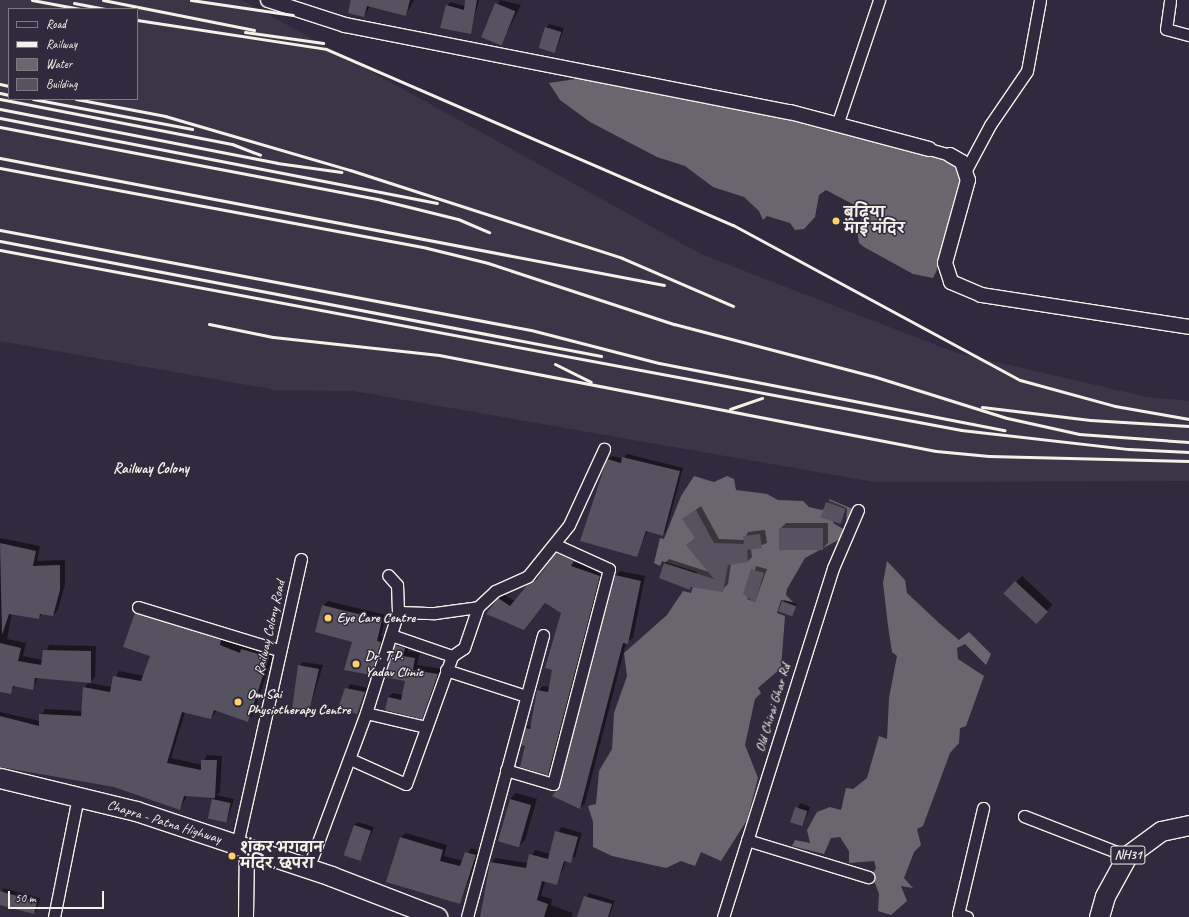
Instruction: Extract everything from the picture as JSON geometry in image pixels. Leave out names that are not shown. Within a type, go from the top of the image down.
[{"type":"highway","name":"Chapra - Patna Highway","points":[[0,778],[136,811],[308,869],[437,917]]},
{"type":"highway","name":"NH31","points":[[1099,917],[1105,896],[1127,856],[1161,832],[1189,825]]},
{"type":"street","points":[[837,125],[879,0]]},
{"type":"street","points":[[966,170],[990,125],[1027,71],[1040,0]]},
{"type":"street","points":[[1170,1],[1166,29],[1189,35]]},
{"type":"street","points":[[277,2],[345,25],[513,60],[687,91],[837,125],[950,154],[962,162],[966,170],[967,190],[945,263],[951,282],[981,295],[1189,327]]},
{"type":"street","points":[[350,759],[406,784],[446,670],[452,656],[464,648],[478,607],[495,592],[528,576],[556,545],[604,449]]},
{"type":"street","name":"Old Chirai Ghar Rd","points":[[723,917],[833,568],[858,510]]},
{"type":"street","points":[[506,770],[553,784],[610,569],[556,545]]},
{"type":"street","name":"Railway Colony Road","points":[[242,847],[279,650],[301,559]]},
{"type":"street","points":[[308,869],[350,759],[398,612],[397,585],[388,575]]},
{"type":"street","points":[[138,607],[279,650]]},
{"type":"street","points":[[398,612],[435,613],[478,607]]},
{"type":"street","points":[[391,635],[452,656]]},
{"type":"street","points":[[467,917],[543,635]]},
{"type":"street","points":[[446,670],[526,696]]},
{"type":"street","points":[[366,713],[426,727]]},
{"type":"street","points":[[54,917],[78,797]]},
{"type":"street","points":[[966,917],[958,914],[983,808]]},
{"type":"street","points":[[1024,816],[1127,856]]},
{"type":"street","points":[[747,840],[868,877]]},
{"type":"street","points":[[242,847],[246,917]]},
{"type":"shaded area","points":[[0,0],[242,0],[701,254],[954,352],[1147,397],[1189,401],[1189,481],[875,482],[353,391],[276,390],[0,341]]},
{"type":"water","points":[[582,78],[782,116],[952,159],[964,176],[933,278],[913,274],[859,243],[857,231],[863,214],[860,208],[826,190],[819,195],[815,217],[804,229],[795,230],[790,223],[767,216],[763,220],[759,211],[744,197],[713,187],[685,166],[657,157],[590,122],[560,100],[549,83]]},
{"type":"water","points":[[694,476],[714,482],[727,476],[734,479],[736,490],[767,494],[778,500],[803,501],[809,507],[822,510],[827,508],[829,499],[853,509],[846,525],[847,509],[839,506],[833,523],[843,529],[842,538],[805,558],[787,589],[786,595],[793,602],[781,600],[777,613],[785,616],[781,668],[758,688],[761,693],[755,699],[745,745],[758,778],[747,820],[721,861],[701,852],[695,866],[681,861],[666,868],[612,856],[593,847],[593,822],[588,806],[596,804],[599,771],[612,749],[614,713],[627,676],[624,653],[667,615],[683,591],[691,593],[697,572],[662,561],[660,566],[654,563],[660,538],[664,539],[681,496]]},
{"type":"water","points":[[887,561],[905,580],[907,593],[939,623],[959,640],[969,632],[991,654],[986,665],[965,644],[957,648],[958,659],[984,676],[966,726],[960,728],[959,743],[950,753],[923,826],[917,829],[921,845],[914,852],[904,878],[913,888],[901,886],[907,901],[891,915],[878,911],[879,894],[872,875],[876,868],[874,861],[849,863],[849,851],[840,837],[831,838],[824,854],[792,846],[795,840],[810,843],[807,830],[817,812],[830,807],[841,810],[846,788],[853,789],[867,778],[879,736],[887,739],[889,698],[897,656],[892,652],[883,583]]},
{"type":"building","points":[[351,0],[410,0],[406,16],[367,6],[364,17],[348,13]]},
{"type":"building","points":[[465,0],[477,0],[471,34],[440,28],[446,5],[464,10]]},
{"type":"building","points":[[495,3],[515,11],[502,46],[481,37]]},
{"type":"building","points":[[545,27],[561,32],[555,53],[539,48]]},
{"type":"building","points":[[622,457],[680,471],[663,536],[646,531],[637,557],[580,541],[607,459],[621,463]]},
{"type":"building","points":[[826,502],[846,509],[841,524],[821,517]]},
{"type":"building","points":[[696,510],[714,543],[744,544],[743,536],[760,534],[762,548],[747,550],[748,562],[728,565],[723,592],[691,587],[690,590],[659,578],[664,563],[714,579],[686,545],[695,538],[682,519]]},
{"type":"building","points":[[779,528],[823,528],[823,550],[779,550]]},
{"type":"building","points":[[0,543],[36,551],[33,566],[60,565],[60,590],[53,616],[40,614],[39,619],[9,614],[2,635]]},
{"type":"building","points":[[556,553],[574,561],[571,566],[600,576],[548,775],[520,767],[525,746],[521,745],[525,728],[530,729],[537,690],[548,692],[552,670],[545,668],[561,613],[545,603],[524,630],[486,614],[498,598],[510,606],[528,584],[536,580]]},
{"type":"building","points":[[751,569],[764,573],[755,603],[743,594]]},
{"type":"building","points":[[615,575],[641,581],[628,644],[623,643],[580,809],[552,796],[560,786]]},
{"type":"building","points":[[1015,581],[1048,612],[1036,624],[1003,593]]},
{"type":"building","points":[[782,601],[796,606],[792,616],[778,611]]},
{"type":"building","points":[[322,605],[382,620],[377,641],[381,642],[371,675],[344,670],[352,642],[315,632]]},
{"type":"building","points":[[135,613],[221,640],[220,645],[240,653],[241,649],[269,657],[248,722],[214,710],[211,719],[182,712],[167,763],[201,770],[201,760],[217,760],[215,798],[184,796],[180,810],[114,787],[0,767],[0,716],[39,726],[39,714],[81,716],[83,687],[110,692],[113,676],[141,681],[150,656],[123,647]]},
{"type":"building","points":[[0,643],[21,648],[18,661],[41,665],[43,650],[91,651],[91,683],[35,678],[33,690],[13,686],[11,694],[0,692]]},
{"type":"building","points":[[395,645],[405,648],[403,656],[415,658],[413,670],[438,674],[422,719],[385,710],[388,697],[401,700],[405,681],[385,677]]},
{"type":"building","points":[[298,665],[319,669],[309,712],[292,709]]},
{"type":"building","points":[[345,688],[365,692],[357,714],[338,708]]},
{"type":"building","points":[[212,799],[231,803],[226,823],[208,819]]},
{"type":"building","points":[[510,799],[531,805],[519,847],[498,841]]},
{"type":"building","points":[[795,807],[807,811],[802,826],[790,822]]},
{"type":"building","points":[[354,825],[371,831],[361,861],[344,855]]},
{"type":"building","points":[[555,831],[578,837],[571,863],[564,861],[557,885],[542,881],[537,900],[548,904],[544,917],[480,917],[490,862],[526,868],[529,854],[548,859]]},
{"type":"building","points":[[400,837],[443,850],[440,861],[460,866],[465,852],[476,855],[460,904],[386,882]]},
{"type":"building","points":[[0,891],[37,902],[34,914],[0,905]]},
{"type":"building","points":[[584,896],[612,904],[608,917],[577,917]]},
{"type":"railway","points":[[32,0],[75,8]]},
{"type":"railway","points":[[103,0],[254,30]]},
{"type":"railway","points":[[191,0],[293,15]]},
{"type":"railway","points":[[74,3],[101,8]]},
{"type":"railway","points":[[138,20],[326,49],[733,225],[1020,380],[1115,406],[1189,419]]},
{"type":"railway","points":[[245,32],[323,43]]},
{"type":"railway","points":[[0,84],[8,86]]},
{"type":"railway","points":[[0,93],[8,95]]},
{"type":"railway","points":[[0,99],[232,144],[260,155]]},
{"type":"railway","points":[[38,100],[192,129]]},
{"type":"railway","points":[[81,100],[165,116],[350,170],[622,258],[733,306]]},
{"type":"railway","points":[[0,109],[277,163],[341,172]]},
{"type":"railway","points":[[0,118],[437,203]]},
{"type":"railway","points":[[0,127],[381,200],[458,219],[489,232]]},
{"type":"railway","points":[[0,158],[664,285]]},
{"type":"railway","points":[[0,168],[427,248],[488,263],[674,324],[876,377],[1007,418],[1079,434],[1189,442]]},
{"type":"railway","points":[[0,230],[531,330],[659,363],[1005,430]]},
{"type":"railway","points":[[0,241],[601,356]]},
{"type":"railway","points":[[0,250],[961,430],[1129,449],[1189,452]]},
{"type":"railway","points":[[209,324],[273,337],[439,355],[936,451],[989,456],[1189,461]]},
{"type":"railway","points":[[555,364],[591,382]]},
{"type":"railway","points":[[730,409],[762,398]]},
{"type":"railway","points":[[982,407],[1090,420],[1189,426]]},
{"type":"place","name":"बुढ़िया माई मंदिर","points":[[836,221]]},
{"type":"place","name":"Eye Care Centre","points":[[328,618]]},
{"type":"place","name":"Dr. T.P. Yadav Clinic","points":[[356,664]]},
{"type":"place","name":"Om Sai Physiotherapy Centre","points":[[238,702]]},
{"type":"place","name":"शंकर भगवान मंदिर, छपरा","points":[[232,856]]},
{"type":"district","name":"Railway Colony","points":[[151,469]]}]
